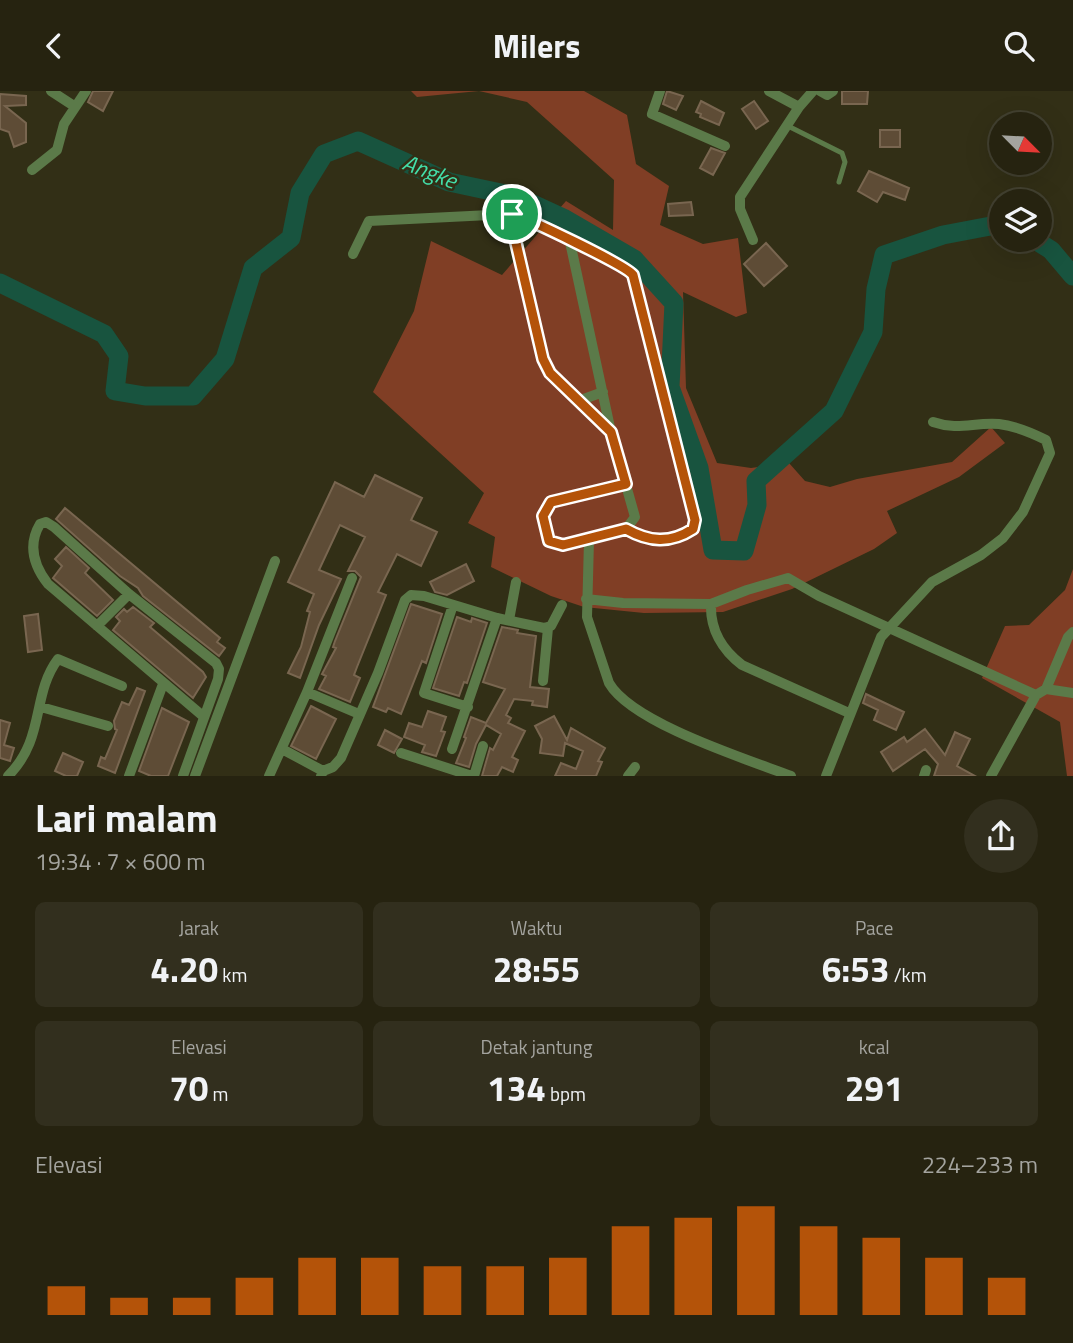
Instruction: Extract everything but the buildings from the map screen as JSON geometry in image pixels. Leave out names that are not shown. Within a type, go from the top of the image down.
[{"type":"street","points":[[51,91],[74,106]]},
{"type":"street","points":[[32,170],[57,150],[64,124],[86,91]]},
{"type":"street","points":[[660,91],[652,114],[725,146]]},
{"type":"street","points":[[769,91],[799,107]]},
{"type":"street","points":[[753,240],[740,209],[740,197],[799,107],[813,91]]},
{"type":"street","points":[[820,91],[828,95],[833,91]]},
{"type":"street","points":[[512,214],[516,243],[543,359],[550,373],[611,432]]},
{"type":"street","points":[[353,254],[369,221],[512,214],[530,219],[570,242],[628,268],[633,275],[695,520],[693,529],[684,535],[650,541],[626,529]]},
{"type":"street","points":[[570,242],[611,432],[626,484],[635,517],[626,529],[589,540],[563,545],[549,541],[543,516],[551,502],[626,484]]},
{"type":"street","points":[[578,401],[603,392]]},
{"type":"street","points":[[825,776],[849,713],[888,626],[932,582],[981,555],[1003,538],[1023,512],[1050,453],[1046,440],[1015,428],[999,424],[950,428],[933,422]]},
{"type":"street","points":[[183,776],[218,679],[219,669],[216,663],[129,594],[50,524],[40,524],[33,551],[37,568],[48,585],[204,717]]},
{"type":"street","points":[[589,540],[587,617],[614,692],[634,707],[678,731],[790,776]]},
{"type":"street","points":[[195,776],[275,561]]},
{"type":"street","points":[[269,776],[307,692],[352,578]]},
{"type":"street","points":[[586,599],[623,603],[711,604],[788,578],[888,626],[1041,692],[1073,693]]},
{"type":"street","points":[[509,620],[516,582]]},
{"type":"street","points":[[97,626],[129,594]]},
{"type":"street","points":[[282,749],[322,773],[337,763],[378,673],[405,600],[417,594],[497,618],[548,628]]},
{"type":"street","points":[[711,604],[712,625],[732,657],[753,670],[849,713]]},
{"type":"street","points":[[453,605],[424,693],[468,707]]},
{"type":"street","points":[[543,681],[548,628],[562,605]]},
{"type":"street","points":[[452,749],[497,618]]},
{"type":"street","points":[[991,776],[1073,632]]},
{"type":"street","points":[[8,776],[23,761],[31,742],[51,669],[58,659],[121,686]]},
{"type":"street","points":[[130,776],[163,684]]},
{"type":"street","points":[[307,692],[359,714]]},
{"type":"street","points":[[41,707],[107,726]]},
{"type":"street","points":[[401,753],[473,776],[483,746]]},
{"type":"lane","points":[[789,126],[842,153],[845,162],[839,182]]},
{"type":"shaded area","points":[[411,91],[479,91],[417,97]]},
{"type":"shaded area","points":[[479,91],[584,91],[627,115],[636,164],[669,186],[660,225],[703,244],[738,238],[747,313],[736,317],[683,292],[686,388],[717,463],[751,468],[789,463],[805,481],[830,487],[857,479],[952,462],[991,427],[1005,443],[959,477],[887,511],[897,533],[874,549],[792,589],[723,612],[644,613],[584,607],[551,596],[491,567],[495,537],[468,523],[484,493],[373,392],[414,311],[431,241],[502,275],[566,201],[613,230],[614,180],[527,102]]},
{"type":"shaded area","points":[[1073,569],[1073,776],[1067,776],[1060,722],[982,678],[1005,626],[1029,625],[1065,590]]},
{"type":"waterway","name":"Angke","points":[[0,283],[104,334],[119,356],[115,391],[145,396],[193,396],[225,359],[253,268],[291,238],[300,193],[324,154],[358,141],[449,182],[515,196],[565,219],[634,259],[674,303],[670,387],[699,468],[713,550],[744,551],[757,505],[756,481],[834,411],[873,332],[876,289],[884,255],[943,235],[989,226]]},
{"type":"waterway","name":"Angke","points":[[1052,251],[1073,276]]},
{"type":"route","points":[[512,214],[530,219],[570,242],[628,268],[633,275],[695,520],[693,529],[684,535],[650,541],[626,529],[563,545],[549,541],[543,516],[551,502],[626,484],[611,432],[550,373],[543,359],[516,243],[512,214]]}]
